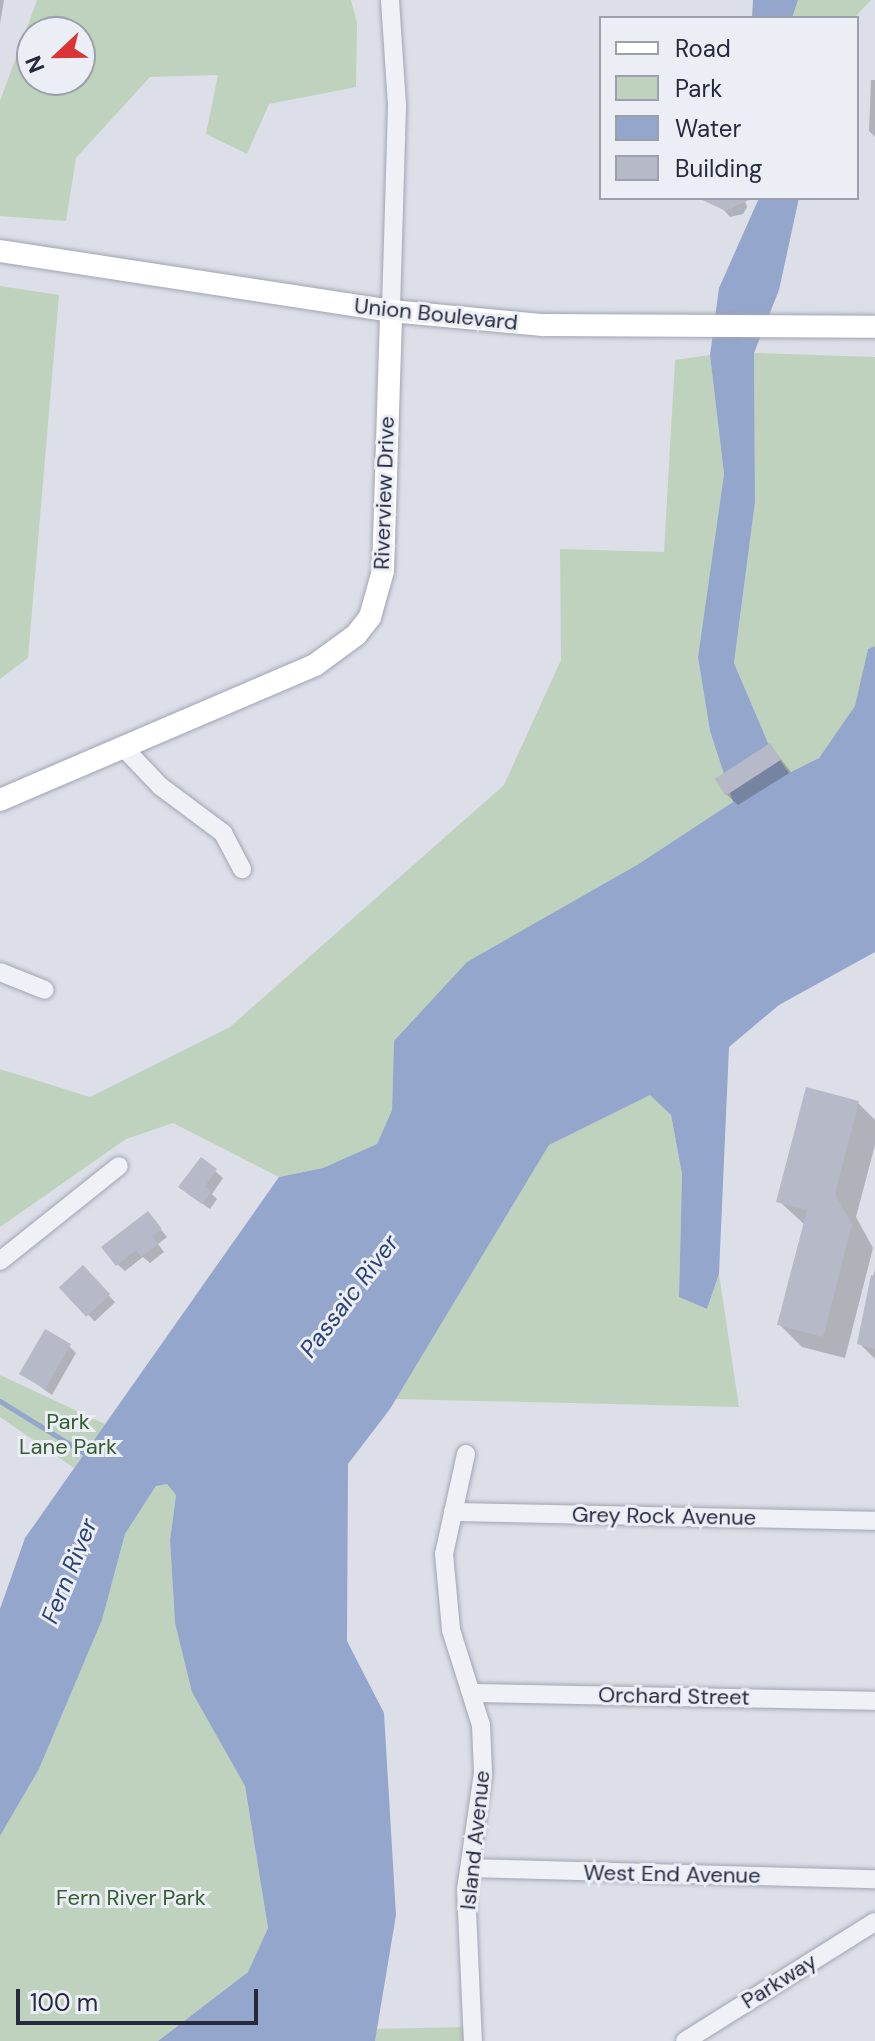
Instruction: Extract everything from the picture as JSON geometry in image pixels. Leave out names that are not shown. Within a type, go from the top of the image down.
[{"type":"main road","name":"Union Boulevard","points":[[0,251],[391,311],[543,325],[875,327]]},
{"type":"main road","name":"Riverview Drive","points":[[0,800],[315,665],[356,635],[370,617],[383,571],[391,311]]},
{"type":"street","name":"Riverview Drive","points":[[390,0],[397,106],[391,311]]},
{"type":"street","points":[[123,747],[160,786],[223,833],[242,869]]},
{"type":"street","points":[[0,972],[45,990]]},
{"type":"street","points":[[0,1261],[119,1166]]},
{"type":"street","name":"Island Avenue","points":[[466,1454],[444,1554],[447,1606],[481,1725],[483,1773],[470,1868],[473,2041]]},
{"type":"street","name":"Grey Rock Avenue","points":[[453,1512],[875,1521]]},
{"type":"street","name":"Orchard Street","points":[[472,1693],[875,1701]]},
{"type":"street","name":"West End Avenue","points":[[470,1868],[875,1879]]},
{"type":"street","name":"Parkway","points":[[685,2041],[875,1922]]},
{"type":"green space","points":[[37,0],[351,0],[357,23],[356,87],[269,104],[247,154],[206,134],[218,75],[150,77],[76,158],[66,221],[0,216],[0,101],[16,57],[16,96],[96,96],[96,16],[31,16]]},
{"type":"green space","points":[[798,0],[871,0],[856,16],[793,16]]},
{"type":"green space","points":[[0,286],[59,295],[28,658],[0,679]]},
{"type":"green space","points":[[754,353],[875,357],[875,646],[868,649],[856,706],[819,758],[789,773],[768,743],[734,663],[755,502]]},
{"type":"green space","points":[[710,355],[724,474],[698,657],[710,731],[733,802],[637,865],[394,1041],[392,1110],[377,1144],[323,1168],[279,1177],[173,1123],[126,1139],[0,1227],[0,1069],[90,1097],[230,1027],[504,785],[561,660],[560,549],[664,552],[675,360]]},
{"type":"green space","points":[[650,1094],[671,1115],[682,1174],[679,1297],[707,1309],[719,1274],[739,1407],[396,1399],[549,1145]]},
{"type":"green space","name":"Park Lane Park","points":[[0,1375],[105,1424],[74,1468],[0,1417]]},
{"type":"green space","name":"Fern River Park","points":[[167,1484],[176,1495],[170,1540],[175,1623],[193,1692],[245,1786],[268,1928],[248,1972],[158,2041],[0,2041],[0,1836],[39,1769],[102,1620],[125,1534],[157,1485]]},
{"type":"green space","points":[[466,2027],[464,2041],[375,2041],[374,2029]]},
{"type":"water","points":[[753,0],[798,0],[793,16],[752,16]]},
{"type":"water","points":[[758,200],[799,200],[779,290],[754,353],[755,502],[734,663],[768,743],[789,773],[819,758],[855,706],[868,649],[875,646],[875,952],[779,1005],[729,1047],[719,1274],[707,1309],[679,1297],[682,1174],[671,1115],[650,1095],[549,1145],[390,1409],[348,1464],[347,1641],[384,1713],[396,1915],[375,2041],[158,2041],[248,1972],[268,1928],[245,1786],[192,1692],[175,1623],[170,1540],[176,1495],[167,1484],[156,1486],[125,1534],[102,1620],[39,1769],[0,1836],[0,1609],[25,1538],[279,1177],[323,1168],[377,1144],[392,1110],[394,1041],[467,962],[637,865],[733,802],[710,731],[698,657],[724,474],[710,355],[719,288]]},
{"type":"building","points":[[702,200],[749,200],[726,211]]},
{"type":"building","points":[[770,743],[781,760],[726,796],[715,779]]},
{"type":"building","points":[[806,1087],[859,1101],[835,1194],[852,1224],[823,1337],[777,1325],[807,1210],[776,1202]]},
{"type":"building","points":[[201,1157],[217,1169],[205,1186],[211,1191],[202,1204],[178,1187]]},
{"type":"building","points":[[148,1211],[162,1229],[152,1236],[158,1244],[141,1257],[136,1250],[116,1266],[101,1247]]},
{"type":"building","points":[[83,1265],[110,1294],[86,1317],[59,1288]]},
{"type":"building","points":[[871,1275],[875,1276],[875,1349],[857,1344]]},
{"type":"building","points":[[45,1329],[71,1344],[45,1389],[19,1374]]},
{"type":"waterway","points":[[0,1401],[87,1455]]},
{"type":"water label","name":"Passaic River","points":[[349,1296]]},
{"type":"water label","name":"Fern River","points":[[69,1571]]}]
